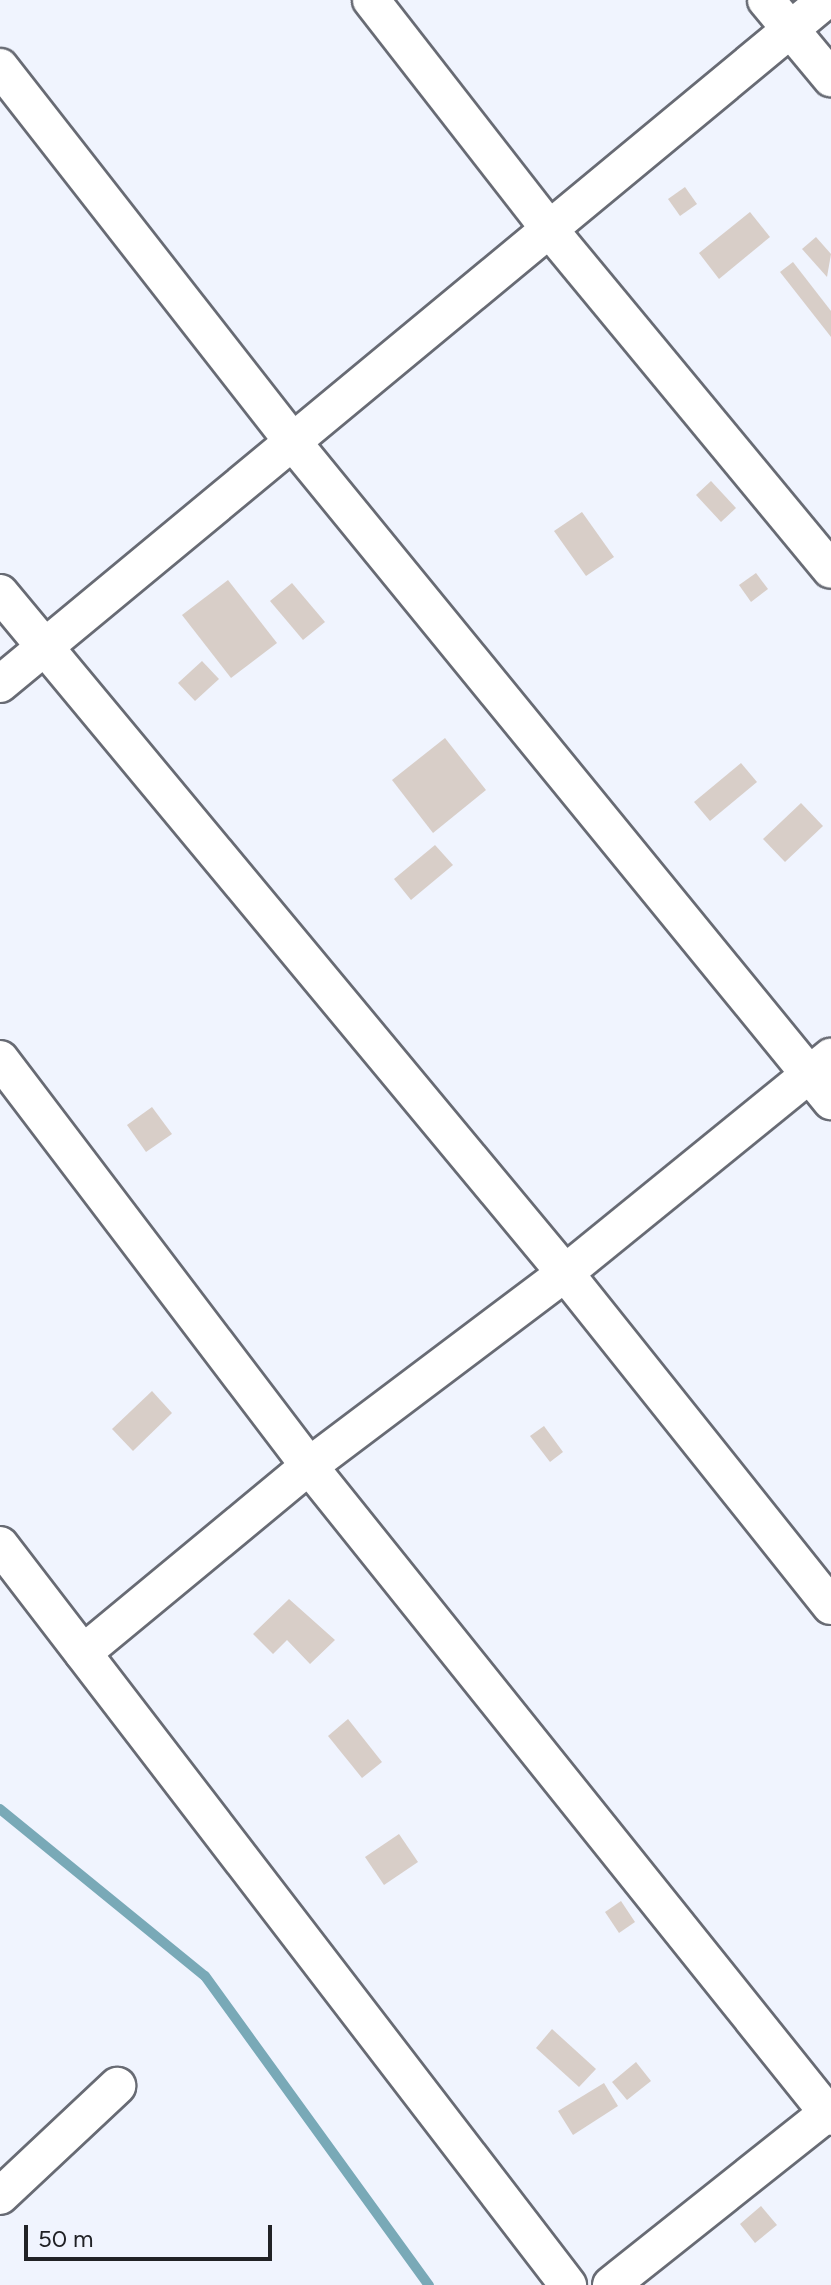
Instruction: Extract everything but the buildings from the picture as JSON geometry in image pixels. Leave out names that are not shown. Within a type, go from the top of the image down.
[{"type":"street","points":[[371,0],[549,229],[831,570]]},
{"type":"street","points":[[766,0],[831,78]]},
{"type":"street","points":[[0,684],[826,0]]},
{"type":"street","points":[[0,67],[291,440],[824,1077],[309,1466],[83,1653]]},
{"type":"street","points":[[0,593],[43,651],[565,1273],[831,1606]]},
{"type":"street","points":[[0,1059],[309,1466],[830,2113],[611,2285]]},
{"type":"street","points":[[0,1545],[568,2285]]},
{"type":"street","points":[[0,2196],[117,2086]]},
{"type":"waterway","points":[[0,1809],[205,1976],[429,2285]]}]
